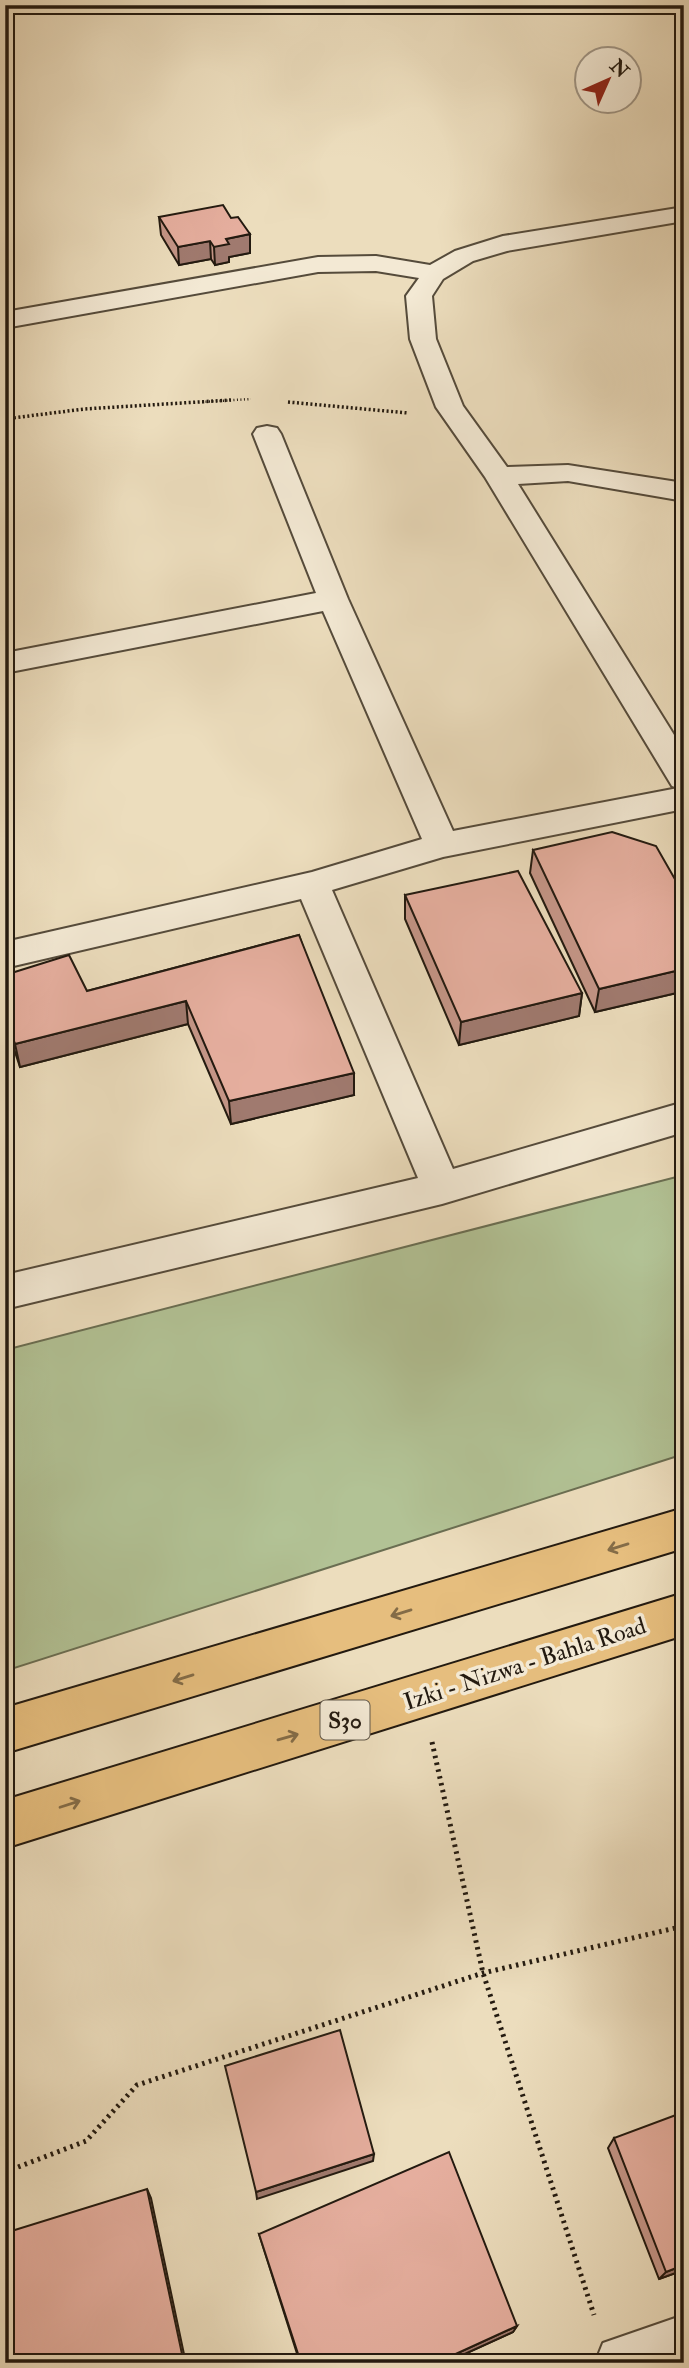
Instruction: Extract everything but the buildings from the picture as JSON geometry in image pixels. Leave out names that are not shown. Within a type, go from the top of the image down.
[{"type":"main road","points":[[5,1731],[684,1528]]},
{"type":"main road","name":"Izki - Nizwa - Bahla Road","points":[[5,1824],[224,1755],[422,1698],[684,1614]]},
{"type":"street","points":[[684,214],[503,244],[464,256],[434,274],[419,296],[423,339],[450,407],[499,476],[684,778]]},
{"type":"street","points":[[5,320],[319,264],[373,261],[405,264],[434,274]]},
{"type":"street","points":[[267,434],[333,599],[442,845]]},
{"type":"street","points":[[499,476],[568,474],[684,492]]},
{"type":"street","points":[[5,663],[333,599]]},
{"type":"street","points":[[5,955],[312,884],[442,845],[684,798]]},
{"type":"street","points":[[312,884],[442,1188]]},
{"type":"street","points":[[5,1292],[442,1188],[684,1117]]},
{"type":"street","points":[[610,2343],[684,2342]]},
{"type":"path","points":[[5,419],[85,409],[258,399]]},
{"type":"path","points":[[285,401],[416,414],[450,407]]},
{"type":"path","points":[[422,1698],[483,1973],[610,2343]]},
{"type":"path","points":[[5,2172],[86,2141],[137,2085],[483,1973],[684,1926]]},
{"type":"green space","points":[[684,1175],[684,1454],[5,1671],[5,1350]]}]
